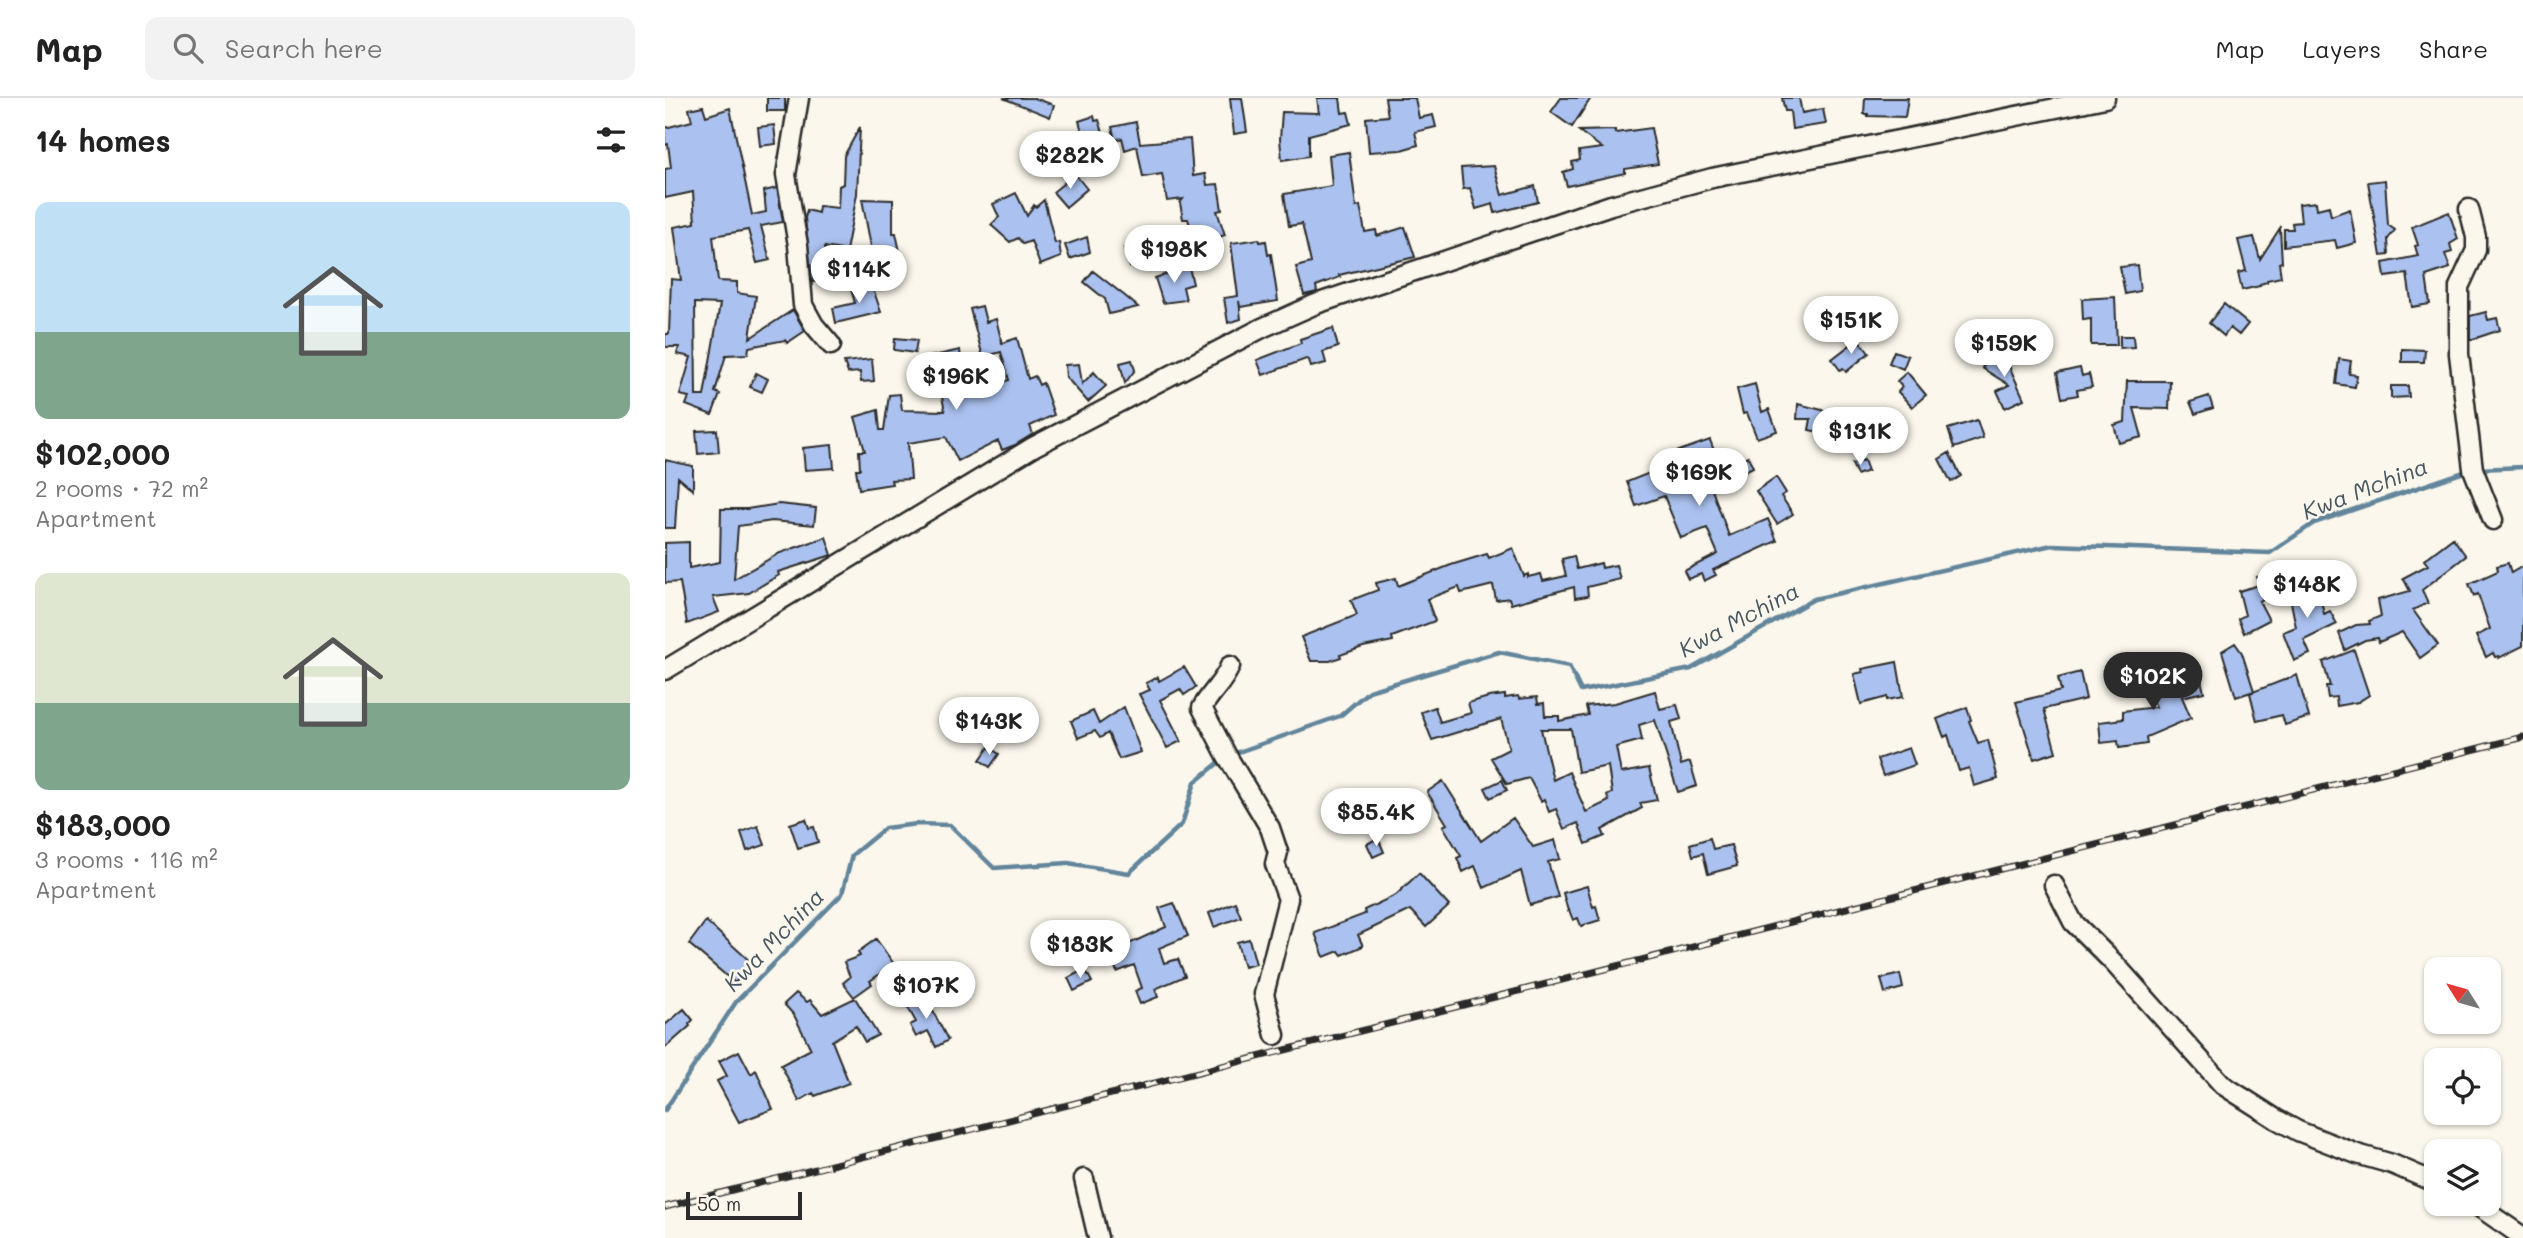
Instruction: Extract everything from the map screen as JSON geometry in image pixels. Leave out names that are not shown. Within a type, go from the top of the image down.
[{"type":"street","points":[[799,98],[786,175],[798,245],[803,305],[814,325],[831,345]]},
{"type":"street","points":[[665,670],[1033,447],[1262,328],[1316,304],[1611,205],[1712,178],[2105,98]]},
{"type":"street","points":[[2469,209],[2476,237],[2476,250],[2459,287],[2459,354],[2473,469],[2493,520]]},
{"type":"street","points":[[1230,666],[1227,676],[1202,708],[1270,828],[1278,852],[1275,864],[1288,899],[1264,994],[1275,1035]]},
{"type":"street","points":[[2054,886],[2073,922],[2113,962],[2223,1085],[2298,1130],[2424,1178]]},
{"type":"street","points":[[1084,1179],[1098,1238]]},
{"type":"street","points":[[2492,1216],[2523,1237]]},
{"type":"building","points":[[767,98],[785,98],[785,111],[767,111]]},
{"type":"building","points":[[1003,98],[1034,98],[1054,105],[1050,117]]},
{"type":"building","points":[[1230,98],[1242,98],[1247,132],[1234,134]]},
{"type":"building","points":[[1317,98],[1340,98],[1342,113],[1348,112],[1351,124],[1309,135],[1309,156],[1282,160],[1282,112],[1319,113]]},
{"type":"building","points":[[1385,98],[1415,98],[1419,118],[1433,115],[1436,127],[1415,132],[1418,145],[1401,150],[1369,152],[1366,118],[1388,116]]},
{"type":"building","points":[[1561,98],[1591,98],[1572,127],[1551,112]]},
{"type":"building","points":[[1782,98],[1799,98],[1802,113],[1823,109],[1826,124],[1792,129],[1790,111],[1785,111]]},
{"type":"building","points":[[1865,98],[1908,98],[1905,117],[1868,116],[1864,114]]},
{"type":"building","points":[[703,106],[706,116],[730,108],[752,215],[766,212],[764,191],[777,188],[783,222],[761,226],[770,260],[757,263],[748,230],[713,236],[718,281],[737,282],[737,293],[756,296],[750,338],[793,310],[805,331],[787,343],[785,340],[749,347],[748,354],[726,355],[715,392],[720,394],[712,415],[686,405],[689,397],[680,395],[691,357],[677,354],[679,347],[665,347],[665,334],[669,334],[671,279],[681,280],[674,227],[695,223],[693,192],[665,198],[665,169],[671,168],[668,144],[665,145],[665,128],[692,121],[689,109]],"holes":[[[695,303],[720,304],[704,396],[696,396]]]},
{"type":"building","points":[[1094,116],[1095,121],[1099,120],[1105,139],[1086,145],[1079,121]]},
{"type":"building","points":[[1136,122],[1140,143],[1190,139],[1193,176],[1205,174],[1207,185],[1218,184],[1222,210],[1217,211],[1225,235],[1196,244],[1188,219],[1183,219],[1180,203],[1183,199],[1167,201],[1162,174],[1143,177],[1137,146],[1125,150],[1122,138],[1115,140],[1112,127]]},
{"type":"building","points":[[774,125],[776,144],[760,146],[758,127]]},
{"type":"building","points":[[860,127],[857,194],[846,251],[825,247],[827,281],[812,282],[805,218],[807,210],[818,213],[819,206],[838,208],[839,186],[843,184],[844,156]]},
{"type":"building","points":[[1651,128],[1658,164],[1625,169],[1625,173],[1567,186],[1563,172],[1573,169],[1572,162],[1580,160],[1579,151],[1602,148],[1579,131],[1615,130],[1615,133]]},
{"type":"building","points":[[1349,152],[1356,207],[1360,206],[1365,232],[1376,230],[1377,236],[1405,227],[1415,257],[1339,275],[1340,277],[1316,286],[1317,292],[1304,295],[1296,267],[1311,263],[1302,224],[1289,226],[1284,194],[1332,186],[1329,155]]},
{"type":"building","points":[[1494,166],[1502,195],[1535,186],[1538,202],[1495,213],[1493,204],[1476,209],[1470,188],[1463,189],[1461,168]]},
{"type":"building","points":[[1075,174],[1087,189],[1066,207],[1053,192]]},
{"type":"building","points":[[2385,180],[2388,225],[2395,230],[2388,239],[2389,255],[2381,256],[2368,182]]},
{"type":"building","points":[[1016,193],[1027,216],[1034,205],[1036,207],[1044,200],[1055,243],[1059,242],[1061,257],[1040,265],[1031,241],[1023,244],[1018,238],[1010,242],[991,225],[999,217],[993,204]]},
{"type":"building","points":[[862,199],[893,200],[893,233],[896,233],[900,252],[873,257]]},
{"type":"building","points":[[2316,202],[2317,209],[2329,206],[2331,216],[2350,209],[2356,243],[2337,248],[2335,240],[2284,246],[2284,229],[2293,229],[2292,223],[2301,222],[2299,204]]},
{"type":"building","points":[[2449,212],[2458,239],[2450,244],[2452,252],[2445,254],[2450,268],[2426,276],[2430,304],[2412,307],[2407,274],[2385,277],[2383,263],[2418,256],[2415,246],[2418,245],[2412,227]]},
{"type":"building","points":[[2280,228],[2281,277],[2242,290],[2238,273],[2246,271],[2238,240],[2254,237],[2260,259]]},
{"type":"building","points":[[1087,237],[1090,252],[1070,259],[1065,245]]},
{"type":"building","points":[[1259,239],[1260,242],[1266,241],[1268,255],[1271,254],[1278,301],[1240,307],[1239,301],[1241,319],[1228,323],[1224,298],[1238,296],[1231,243]]},
{"type":"building","points":[[1135,244],[1141,264],[1130,267],[1124,248]]},
{"type":"building","points":[[2137,265],[2140,291],[2125,294],[2120,267]]},
{"type":"building","points":[[1189,267],[1193,284],[1183,287],[1186,300],[1163,303],[1155,278]]},
{"type":"building","points":[[1093,271],[1138,307],[1109,314],[1105,299],[1084,282]]},
{"type":"building","points":[[871,283],[881,312],[836,323],[833,308],[855,303],[851,289]]},
{"type":"building","points":[[2115,297],[2117,345],[2091,345],[2091,319],[2083,320],[2082,299]]},
{"type":"building","points":[[2224,304],[2248,324],[2239,335],[2230,328],[2224,336],[2209,323]]},
{"type":"building","points":[[982,306],[986,322],[996,319],[1002,343],[1017,338],[1028,379],[1035,376],[1039,385],[1043,383],[1054,415],[1030,426],[1033,434],[1015,445],[1002,450],[998,441],[958,461],[946,437],[908,443],[911,479],[891,480],[892,484],[859,489],[856,469],[860,469],[859,451],[865,451],[855,417],[878,410],[880,430],[884,430],[889,395],[900,394],[902,410],[945,411],[938,378],[934,379],[929,357],[960,350],[964,388],[981,383],[982,388],[1009,380],[1001,352],[983,357],[970,309]]},
{"type":"building","points":[[2486,312],[2488,320],[2497,318],[2500,330],[2470,340],[2470,316]]},
{"type":"building","points":[[2027,326],[2050,342],[2039,358],[2034,358],[2014,344]]},
{"type":"building","points":[[1333,328],[1338,347],[1323,352],[1326,363],[1311,367],[1306,359],[1263,375],[1257,360],[1301,343],[1300,339]]},
{"type":"building","points":[[2120,336],[2133,336],[2134,347],[2120,348]]},
{"type":"building","points":[[895,338],[917,340],[915,353],[894,350]]},
{"type":"building","points":[[1858,339],[1869,353],[1846,372],[1843,368],[1840,370],[1832,359]]},
{"type":"building","points":[[2402,349],[2425,350],[2424,362],[2402,362]]},
{"type":"building","points":[[1994,350],[2011,362],[2009,366],[2024,399],[2005,408],[1997,391],[2009,385],[1982,368]]},
{"type":"building","points":[[1894,351],[1908,356],[1903,369],[1889,363]]},
{"type":"building","points":[[872,359],[874,381],[861,382],[860,372],[848,373],[844,362]]},
{"type":"building","points":[[2339,359],[2351,361],[2349,374],[2357,375],[2355,387],[2336,384]]},
{"type":"building","points":[[1132,360],[1135,370],[1125,383],[1120,363]]},
{"type":"building","points":[[1079,364],[1082,384],[1094,372],[1106,386],[1088,402],[1066,377],[1065,365]]},
{"type":"building","points":[[2080,368],[2082,376],[2089,374],[2092,387],[2077,390],[2078,395],[2062,398],[2057,373]]},
{"type":"building","points":[[1907,372],[1926,395],[1912,407],[1898,392],[1902,387],[1897,381]]},
{"type":"building","points":[[756,373],[768,379],[762,392],[750,387]]},
{"type":"building","points":[[2127,381],[2170,381],[2169,409],[2134,408],[2142,437],[2119,443],[2114,425],[2125,422]]},
{"type":"building","points":[[1755,384],[1762,412],[1769,409],[1777,431],[1757,438],[1747,413],[1743,414],[1737,389]]},
{"type":"building","points":[[2391,386],[2408,386],[2409,397],[2391,398]]},
{"type":"building","points":[[2209,396],[2213,408],[2195,414],[2190,402]]},
{"type":"building","points":[[1798,404],[1838,414],[1837,418],[1827,419],[1824,433],[1809,430],[1811,419],[1797,419]]},
{"type":"building","points":[[1977,420],[1983,438],[1954,448],[1948,429]]},
{"type":"building","points":[[717,430],[719,452],[698,454],[696,431]]},
{"type":"building","points":[[1710,440],[1716,456],[1703,461],[1704,468],[1729,536],[1768,519],[1777,541],[1713,570],[1716,575],[1704,581],[1701,574],[1688,579],[1684,571],[1718,554],[1707,528],[1681,538],[1664,496],[1636,506],[1627,482],[1677,462],[1673,453]]},
{"type":"building","points":[[832,445],[834,468],[805,470],[803,448]]},
{"type":"building","points":[[1949,453],[1961,476],[1951,482],[1939,459]]},
{"type":"building","points":[[1748,456],[1753,467],[1735,476],[1730,464]]},
{"type":"building","points":[[665,460],[693,466],[693,490],[678,477],[675,528],[665,528]]},
{"type":"building","points":[[1864,460],[1868,471],[1857,475],[1852,464]]},
{"type":"building","points":[[1776,477],[1786,493],[1781,496],[1793,514],[1777,524],[1756,491]]},
{"type":"building","points":[[779,504],[816,508],[814,525],[772,521],[738,526],[734,579],[780,553],[826,537],[832,555],[778,572],[779,575],[749,593],[713,597],[719,612],[687,624],[680,582],[665,583],[665,543],[689,542],[689,568],[720,562],[721,509],[747,509]]},
{"type":"building","points":[[2453,538],[2466,556],[2422,590],[2428,603],[2413,610],[2438,645],[2420,658],[2402,632],[2379,642],[2378,638],[2365,640],[2345,650],[2339,633],[2356,625],[2370,624],[2369,621],[2381,616],[2378,600],[2410,591],[2403,578],[2428,565],[2424,560]]},
{"type":"building","points":[[1513,548],[1524,576],[1541,574],[1543,581],[1566,576],[1562,559],[1574,556],[1577,569],[1601,563],[1602,568],[1616,565],[1620,579],[1587,587],[1588,596],[1575,598],[1574,587],[1511,604],[1509,598],[1496,600],[1493,585],[1461,593],[1459,587],[1427,599],[1435,621],[1392,637],[1393,641],[1363,647],[1330,661],[1311,661],[1301,637],[1357,615],[1351,600],[1378,590],[1376,583],[1396,578],[1398,586],[1451,565],[1487,554],[1489,558]]},
{"type":"building","points":[[2508,563],[2511,573],[2523,566],[2523,646],[2499,658],[2493,653],[2486,657],[2476,636],[2490,629],[2478,594],[2474,596],[2469,584],[2498,571],[2497,566]]},
{"type":"building","points":[[2274,572],[2278,586],[2262,592],[2257,577]]},
{"type":"building","points":[[2259,585],[2263,600],[2259,601],[2269,620],[2244,633],[2238,619],[2245,615],[2239,591]]},
{"type":"building","points":[[2318,586],[2324,614],[2330,611],[2337,624],[2304,640],[2310,654],[2294,661],[2283,632],[2296,627],[2289,592]]},
{"type":"building","points":[[2235,643],[2242,653],[2254,691],[2236,697],[2222,651]]},
{"type":"building","points":[[2354,650],[2369,695],[2358,702],[2337,706],[2336,697],[2328,698],[2326,686],[2330,686],[2323,662]]},
{"type":"building","points":[[1897,662],[1903,697],[1887,700],[1887,697],[1861,704],[1854,674],[1863,672],[1862,669]]},
{"type":"building","points":[[1184,667],[1196,687],[1184,695],[1180,689],[1160,700],[1181,741],[1167,748],[1139,694],[1150,690],[1146,683],[1158,677],[1159,681]]},
{"type":"building","points":[[2162,670],[2168,683],[2200,676],[2204,692],[2182,697],[2191,718],[2146,737],[2147,744],[2119,748],[2118,741],[2101,743],[2099,722],[2123,719],[2123,711],[2156,707],[2147,686],[2153,683],[2150,675]]},
{"type":"building","points":[[2080,672],[2086,699],[2044,709],[2056,752],[2034,759],[2016,702],[2061,691],[2058,678]]},
{"type":"building","points":[[2297,675],[2309,717],[2285,725],[2282,715],[2257,721],[2250,693]]},
{"type":"building","points":[[1655,691],[1660,709],[1677,705],[1681,719],[1671,722],[1681,765],[1690,762],[1697,786],[1678,792],[1655,720],[1639,725],[1642,740],[1616,747],[1621,773],[1649,768],[1657,800],[1640,803],[1642,808],[1602,830],[1605,836],[1586,844],[1578,823],[1564,829],[1556,809],[1549,812],[1544,799],[1541,801],[1529,778],[1507,784],[1491,758],[1509,749],[1501,719],[1432,740],[1421,712],[1435,707],[1440,722],[1471,713],[1468,703],[1489,697],[1537,697],[1538,704],[1544,703],[1545,716],[1559,716],[1559,721],[1588,715],[1586,706],[1615,703]],"holes":[[[1541,729],[1571,729],[1578,772],[1608,766],[1612,793],[1607,796],[1609,801],[1586,812],[1569,772],[1553,780]]]},
{"type":"building","points":[[1124,707],[1141,752],[1119,759],[1108,733],[1100,738],[1095,731],[1078,738],[1071,721],[1093,711],[1099,724]]},
{"type":"building","points":[[1967,707],[1971,720],[1969,721],[1978,743],[1988,740],[1998,779],[1974,786],[1969,768],[1959,771],[1948,735],[1944,737],[1937,719]]},
{"type":"building","points":[[989,747],[999,754],[990,767],[980,760]]},
{"type":"building","points":[[1909,748],[1915,765],[1883,776],[1877,759]]},
{"type":"building","points":[[1502,780],[1507,790],[1490,798],[1485,788]]},
{"type":"building","points":[[1443,781],[1481,841],[1513,818],[1533,847],[1555,840],[1560,859],[1548,862],[1558,897],[1530,905],[1521,871],[1484,888],[1475,866],[1463,872],[1457,858],[1461,856],[1443,826],[1447,824],[1427,792]]},
{"type":"building","points":[[806,819],[809,828],[814,827],[818,842],[798,848],[790,824]]},
{"type":"building","points":[[758,826],[765,845],[747,851],[741,832]]},
{"type":"building","points":[[1378,838],[1384,852],[1373,857],[1367,844]]},
{"type":"building","points":[[1710,838],[1713,849],[1731,845],[1737,866],[1708,874],[1703,853],[1693,856],[1690,844]]},
{"type":"building","points":[[1419,873],[1449,906],[1426,927],[1410,910],[1358,935],[1363,946],[1342,955],[1339,951],[1324,957],[1315,933],[1365,914],[1364,910],[1396,895]]},
{"type":"building","points":[[1587,886],[1600,920],[1581,926],[1578,918],[1573,920],[1568,911],[1563,893]]},
{"type":"building","points":[[1235,902],[1241,917],[1214,927],[1209,913]]},
{"type":"building","points":[[1174,903],[1188,936],[1159,948],[1164,963],[1178,959],[1185,976],[1155,989],[1158,997],[1140,1004],[1135,991],[1142,988],[1134,965],[1117,972],[1111,958],[1122,953],[1120,948],[1166,927],[1159,908]]},
{"type":"building","points":[[706,921],[752,963],[735,983],[689,944]]},
{"type":"building","points":[[876,939],[894,964],[870,981],[872,984],[854,997],[843,983],[850,977],[844,962],[860,956],[858,952]]},
{"type":"building","points":[[1249,939],[1256,964],[1244,967],[1237,942]]},
{"type":"building","points":[[1085,969],[1092,982],[1074,991],[1068,978]]},
{"type":"building","points":[[1900,974],[1903,988],[1885,993],[1881,979]]},
{"type":"building","points":[[796,993],[807,1002],[810,1000],[822,1014],[855,998],[878,1035],[865,1042],[856,1026],[832,1041],[849,1083],[815,1096],[813,1093],[799,1101],[781,1065],[811,1049],[794,1015],[784,1004]]},
{"type":"building","points":[[925,996],[948,1040],[936,1047],[928,1031],[916,1037],[910,1025],[916,1022],[907,1006]]},
{"type":"building","points":[[684,1009],[693,1020],[690,1026],[665,1048],[665,1025]]},
{"type":"building","points":[[739,1051],[751,1074],[756,1070],[773,1109],[739,1122],[717,1081],[727,1076],[719,1061]]},
{"type":"waterway","name":"Kwa Mchina","points":[[2478,469],[2523,467]]},
{"type":"waterway","name":"Kwa Mchina","points":[[1230,755],[1340,716],[1369,691],[1499,652],[1569,666],[1581,691],[1691,669],[1814,599],[2052,545],[2270,553],[2314,523],[2470,470]]},
{"type":"waterway","name":"Kwa Mchina","points":[[665,1110],[736,1002],[842,894],[852,855],[885,828],[917,824],[950,825],[994,868],[1068,863],[1129,873],[1182,824],[1195,782],[1222,760]]},
{"type":"railway","points":[[665,1207],[2523,737]]}]
